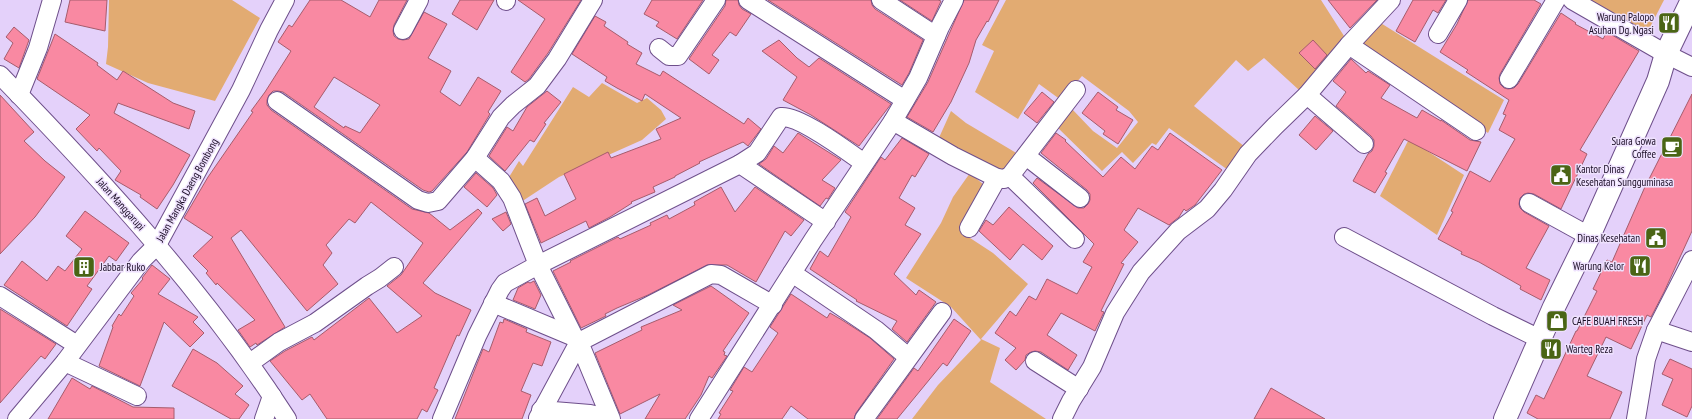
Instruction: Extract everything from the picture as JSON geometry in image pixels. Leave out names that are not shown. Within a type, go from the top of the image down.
[{"type":"street","points":[[19,94],[38,48],[52,0]]},
{"type":"street","name":"Jalan Mangka Daeng Bombong","points":[[17,419],[65,362],[141,261],[157,245],[241,90],[285,0]]},
{"type":"street","points":[[403,30],[419,0]]},
{"type":"street","points":[[277,101],[418,200],[428,203],[438,201],[475,158],[501,117],[537,86],[557,59],[593,0]]},
{"type":"street","points":[[659,48],[669,56],[678,56],[716,0]]},
{"type":"street","points":[[748,0],[904,100]]},
{"type":"street","points":[[881,0],[936,36]]},
{"type":"street","points":[[699,419],[792,273],[892,121],[918,78],[936,36],[954,0]]},
{"type":"street","points":[[1062,419],[1092,367],[1115,313],[1141,272],[1178,231],[1207,209],[1223,190],[1248,154],[1307,95],[1349,45],[1391,0]]},
{"type":"street","points":[[1438,34],[1458,0]]},
{"type":"street","points":[[1509,79],[1556,0]]},
{"type":"street","points":[[1572,0],[1666,54],[1692,67]]},
{"type":"street","points":[[1505,419],[1540,339],[1589,236],[1658,81],[1666,54],[1692,0]]},
{"type":"street","points":[[1349,45],[1476,131]]},
{"type":"street","name":"Jalan Manggarupi","points":[[0,75],[117,198],[185,278],[250,363],[287,419]]},
{"type":"street","points":[[970,228],[1003,177],[1026,156],[1076,90]]},
{"type":"street","points":[[1307,95],[1364,144]]},
{"type":"street","points":[[442,419],[454,394],[477,336],[493,303],[505,283],[740,164],[757,153],[781,117],[786,116],[793,118],[804,124],[864,163]]},
{"type":"street","points":[[892,121],[946,152],[1003,177],[1076,239]]},
{"type":"street","points":[[1026,156],[1080,198]]},
{"type":"street","points":[[475,158],[501,181],[512,198],[538,265],[577,339],[611,419]]},
{"type":"street","points":[[740,164],[826,222]]},
{"type":"street","points":[[1529,203],[1589,236]]},
{"type":"street","points":[[1344,237],[1540,339]]},
{"type":"street","points":[[1636,419],[1646,359],[1656,330],[1692,260]]},
{"type":"street","points":[[250,363],[279,342],[315,323],[394,267]]},
{"type":"street","points":[[792,273],[876,330],[908,357]]},
{"type":"street","points":[[611,419],[590,414],[539,414],[577,339],[711,274],[720,275],[773,305]]},
{"type":"street","points":[[0,296],[77,345]]},
{"type":"street","points":[[493,303],[577,339]]},
{"type":"street","points":[[864,419],[942,312]]},
{"type":"street","points":[[1656,330],[1692,342]]},
{"type":"street","points":[[1035,361],[1079,389]]},
{"type":"street","points":[[65,362],[137,396]]},
{"type":"street","points":[[264,419],[272,396]]},
{"type":"shaded area","points":[[109,0],[232,0],[260,18],[215,101],[148,83],[106,64],[108,47]]},
{"type":"shaded area","points":[[1006,0],[1321,0],[1344,36],[1299,90],[1264,58],[1248,71],[1236,60],[1194,106],[1245,147],[1228,170],[1169,128],[1156,145],[1152,143],[1133,163],[1122,152],[1102,171],[1057,127],[1072,109],[1093,131],[1117,148],[1138,122],[1129,111],[1082,76],[1061,100],[1039,84],[1018,119],[975,92],[994,51],[982,45]]},
{"type":"shaded area","points":[[1580,0],[1664,0],[1645,37]]},
{"type":"shaded area","points":[[1379,22],[1504,100],[1488,133],[1357,43]]},
{"type":"shaded area","points":[[602,83],[637,103],[647,98],[661,110],[666,119],[642,140],[559,177],[521,202],[506,182],[519,161],[523,166],[573,87],[589,97]]},
{"type":"shaded area","points":[[951,111],[966,123],[1018,154],[1008,168],[998,173],[938,140]]},
{"type":"shaded area","points":[[1409,139],[1464,175],[1437,235],[1380,196]]},
{"type":"shaded area","points":[[970,173],[991,191],[967,236],[993,253],[1028,284],[981,339],[1000,348],[990,382],[1046,419],[912,419],[938,385],[981,340],[951,307],[906,278],[941,223],[953,197]]},
{"type":"building","points":[[70,0],[107,0],[105,31],[65,22]]},
{"type":"building","points":[[310,0],[341,0],[370,17],[379,0],[407,0],[394,25],[394,36],[398,39],[409,39],[424,12],[447,24],[428,58],[451,71],[440,92],[460,106],[478,77],[501,91],[488,112],[490,114],[467,152],[432,191],[429,192],[423,190],[283,92],[273,91],[267,100],[267,105],[271,110],[412,209],[429,213],[450,230],[478,209],[482,213],[423,283],[435,293],[471,310],[459,336],[457,335],[434,388],[438,390],[427,412],[422,409],[417,419],[327,419],[310,394],[302,400],[270,361],[285,351],[312,337],[314,340],[369,298],[397,333],[422,316],[387,286],[401,275],[423,243],[371,202],[355,223],[349,219],[326,245],[332,253],[323,265],[338,284],[307,311],[241,230],[231,238],[285,327],[257,345],[256,343],[250,347],[238,330],[255,320],[217,283],[216,285],[206,273],[208,271],[193,256],[213,237],[184,218],[208,177],[253,112],[251,111],[291,51],[278,42],[289,25],[292,27]],"holes":[[[334,77],[380,105],[360,133],[345,126],[344,128],[314,107]]]},
{"type":"building","points":[[460,0],[494,0],[477,30],[452,14]]},
{"type":"building","points":[[518,0],[581,0],[548,53],[529,79],[525,82],[511,72],[545,19]]},
{"type":"building","points":[[652,0],[703,0],[677,39],[656,26],[659,22],[644,14]]},
{"type":"building","points":[[726,0],[738,0],[742,9],[751,14],[736,36],[730,32],[712,55],[719,60],[709,74],[689,59],[725,6]]},
{"type":"building","points":[[768,0],[871,0],[875,9],[923,40],[909,73],[902,85]]},
{"type":"building","points":[[900,0],[938,0],[941,1],[932,21]]},
{"type":"building","points":[[964,0],[999,0],[988,22],[987,21],[976,40],[969,63],[951,102],[933,132],[907,117],[928,82]]},
{"type":"building","points":[[1328,0],[1377,0],[1350,28]]},
{"type":"building","points":[[1413,0],[1446,0],[1438,13],[1433,10],[1415,42],[1396,31]]},
{"type":"building","points":[[1468,0],[1534,0],[1541,4],[1500,74],[1500,84],[1504,88],[1514,88],[1518,84],[1561,13],[1576,23],[1575,24],[1603,39],[1607,32],[1639,51],[1580,150],[1587,154],[1561,209],[1534,194],[1524,194],[1520,198],[1520,208],[1524,212],[1549,226],[1526,268],[1550,280],[1541,300],[1520,289],[1521,286],[1479,262],[1461,254],[1462,252],[1438,239],[1453,212],[1451,211],[1470,171],[1490,182],[1515,139],[1499,130],[1506,115],[1503,114],[1509,100],[1466,72],[1468,70],[1440,52],[1457,24]]},
{"type":"building","points":[[595,16],[606,22],[604,26],[628,42],[627,44],[642,53],[636,64],[660,76],[663,71],[744,124],[748,118],[761,129],[748,146],[743,142],[699,162],[700,163],[675,177],[653,187],[655,192],[631,202],[632,203],[610,217],[589,228],[586,221],[541,243],[525,204],[537,198],[545,216],[576,199],[564,174],[608,152],[611,158],[661,139],[656,129],[681,118],[645,94],[642,101],[605,81],[607,77],[572,54]]},
{"type":"building","points":[[14,27],[29,40],[19,68],[4,59],[13,43],[6,37]]},
{"type":"building","points":[[55,34],[98,63],[97,65],[117,80],[123,71],[173,103],[195,111],[189,129],[118,103],[114,113],[190,155],[157,209],[140,197],[141,195],[115,180],[121,171],[99,148],[97,151],[76,129],[90,115],[37,79]]},
{"type":"building","points":[[779,40],[797,58],[809,67],[819,58],[891,104],[859,146],[811,115],[783,100],[797,77],[762,51]]},
{"type":"building","points":[[1313,40],[1327,55],[1315,69],[1299,53]]},
{"type":"building","points":[[1351,59],[1366,73],[1368,71],[1390,85],[1381,98],[1417,118],[1422,110],[1441,120],[1470,140],[1481,142],[1467,171],[1404,139],[1375,193],[1353,181],[1368,154],[1372,151],[1374,140],[1336,106],[1346,92],[1333,81]]},
{"type":"building","points":[[547,91],[561,102],[544,123],[546,124],[534,142],[530,140],[505,171],[489,156],[507,127],[513,131],[527,107]]},
{"type":"building","points":[[1042,92],[1054,102],[1037,123],[1024,113]]},
{"type":"building","points":[[1098,92],[1118,107],[1116,110],[1133,120],[1118,144],[1103,134],[1105,131],[1082,113]]},
{"type":"building","points":[[1692,94],[1692,231],[1664,292],[1651,317],[1647,315],[1631,349],[1606,337],[1587,376],[1622,392],[1610,419],[1538,419],[1527,413],[1536,395],[1544,399],[1576,331],[1597,291],[1593,289],[1607,260],[1612,262],[1644,189]]},
{"type":"building","points":[[0,95],[34,132],[24,141],[65,177],[35,217],[0,254]]},
{"type":"building","points":[[1315,116],[1333,131],[1316,150],[1299,135]]},
{"type":"building","points":[[798,133],[841,160],[822,180],[835,188],[828,199],[826,198],[820,206],[759,164],[766,159],[774,146],[783,153]]},
{"type":"building","points":[[1056,133],[1066,140],[1065,141],[1103,177],[1121,157],[1135,169],[1152,146],[1158,150],[1170,133],[1222,170],[1195,205],[1186,211],[1184,209],[1179,217],[1169,225],[1138,208],[1124,230],[1138,242],[1121,263],[1124,264],[1101,311],[1104,312],[1095,331],[1061,313],[1047,335],[1077,355],[1068,370],[1041,352],[1035,351],[1026,355],[1025,360],[1016,370],[1005,360],[1016,348],[995,333],[1010,311],[1016,316],[1029,296],[1036,300],[1047,279],[1077,294],[1092,267],[1083,262],[1094,244],[1033,183],[1037,178],[1078,208],[1084,208],[1090,200],[1090,194],[1087,190],[1041,153]]},
{"type":"building","points":[[902,138],[929,154],[915,177],[912,175],[899,198],[915,208],[905,225],[921,234],[894,274],[916,295],[919,290],[936,302],[907,342],[892,329],[897,321],[856,301],[857,300],[810,269],[820,251],[828,257],[851,217],[845,212],[881,157],[885,160]]},
{"type":"building","points":[[476,173],[493,188],[497,195],[487,207],[464,187]]},
{"type":"building","points":[[721,187],[735,212],[755,187],[804,220],[791,236],[785,231],[756,282],[727,265],[707,265],[648,295],[605,314],[606,316],[581,328],[553,271],[618,237],[620,239],[651,225],[650,223],[667,215],[669,219],[695,205],[694,202]]},
{"type":"building","points":[[1009,207],[1053,246],[1042,260],[1023,244],[1010,260],[979,231],[986,220],[993,225]]},
{"type":"building","points":[[85,211],[129,243],[116,261],[109,256],[87,286],[92,289],[67,326],[4,285],[22,261],[47,281],[58,266],[65,271],[82,249],[66,236]]},
{"type":"building","points":[[506,212],[511,224],[503,231],[492,219]]},
{"type":"building","points":[[152,265],[170,279],[158,294],[198,317],[193,322],[204,333],[190,347],[164,322],[140,386],[99,366],[113,327],[112,326],[119,314],[121,316],[134,296],[131,293]]},
{"type":"building","points":[[534,281],[541,295],[535,309],[513,300],[518,288],[528,282],[530,283]]},
{"type":"building","points":[[711,286],[749,313],[723,351],[725,352],[724,355],[727,356],[712,378],[709,376],[701,395],[685,419],[645,419],[660,394],[620,414],[595,353],[642,330],[641,327],[682,310],[673,305]]},
{"type":"building","points":[[791,294],[827,318],[830,313],[842,320],[870,338],[894,359],[856,413],[854,419],[808,419],[791,406],[782,419],[718,419],[721,414],[719,413],[733,391],[730,390],[744,367],[752,372],[778,333],[770,327]]},
{"type":"building","points":[[0,309],[56,344],[45,359],[41,356],[0,403]]},
{"type":"building","points":[[504,319],[527,329],[526,332],[551,342],[542,366],[533,363],[521,391],[531,395],[522,419],[455,419],[483,349],[489,352],[500,322],[503,323]]},
{"type":"building","points":[[954,319],[971,331],[947,366],[943,363],[897,419],[877,419],[914,368],[918,371]]},
{"type":"building","points":[[193,349],[217,363],[243,386],[235,394],[249,405],[239,419],[231,419],[172,386]]},
{"type":"building","points":[[1670,359],[1692,369],[1692,406],[1687,417],[1662,405],[1673,379],[1662,374]]},
{"type":"building","points":[[72,378],[90,389],[92,386],[133,407],[174,408],[174,419],[48,419]]},
{"type":"building","points":[[1271,388],[1297,403],[1325,419],[1254,419]]},
{"type":"place","name":"Warung Palopo Asuhan Dg. Ngasi","points":[[1669,23]]},
{"type":"place","name":"Suara Gowa Coffee","points":[[1672,147]]},
{"type":"place","name":"Kantor Dinas Kesehatan Sungguminasa","points":[[1561,175]]},
{"type":"place","name":"Dinas Kesehatan","points":[[1656,238]]},
{"type":"place","name":"Warung Kelor","points":[[1640,266]]},
{"type":"place","name":"Jabbar Ruko","points":[[84,267]]},
{"type":"place","name":"CAFE BUAH FRESH","points":[[1557,321]]},
{"type":"place","name":"Warteg Reza","points":[[1551,349]]}]
